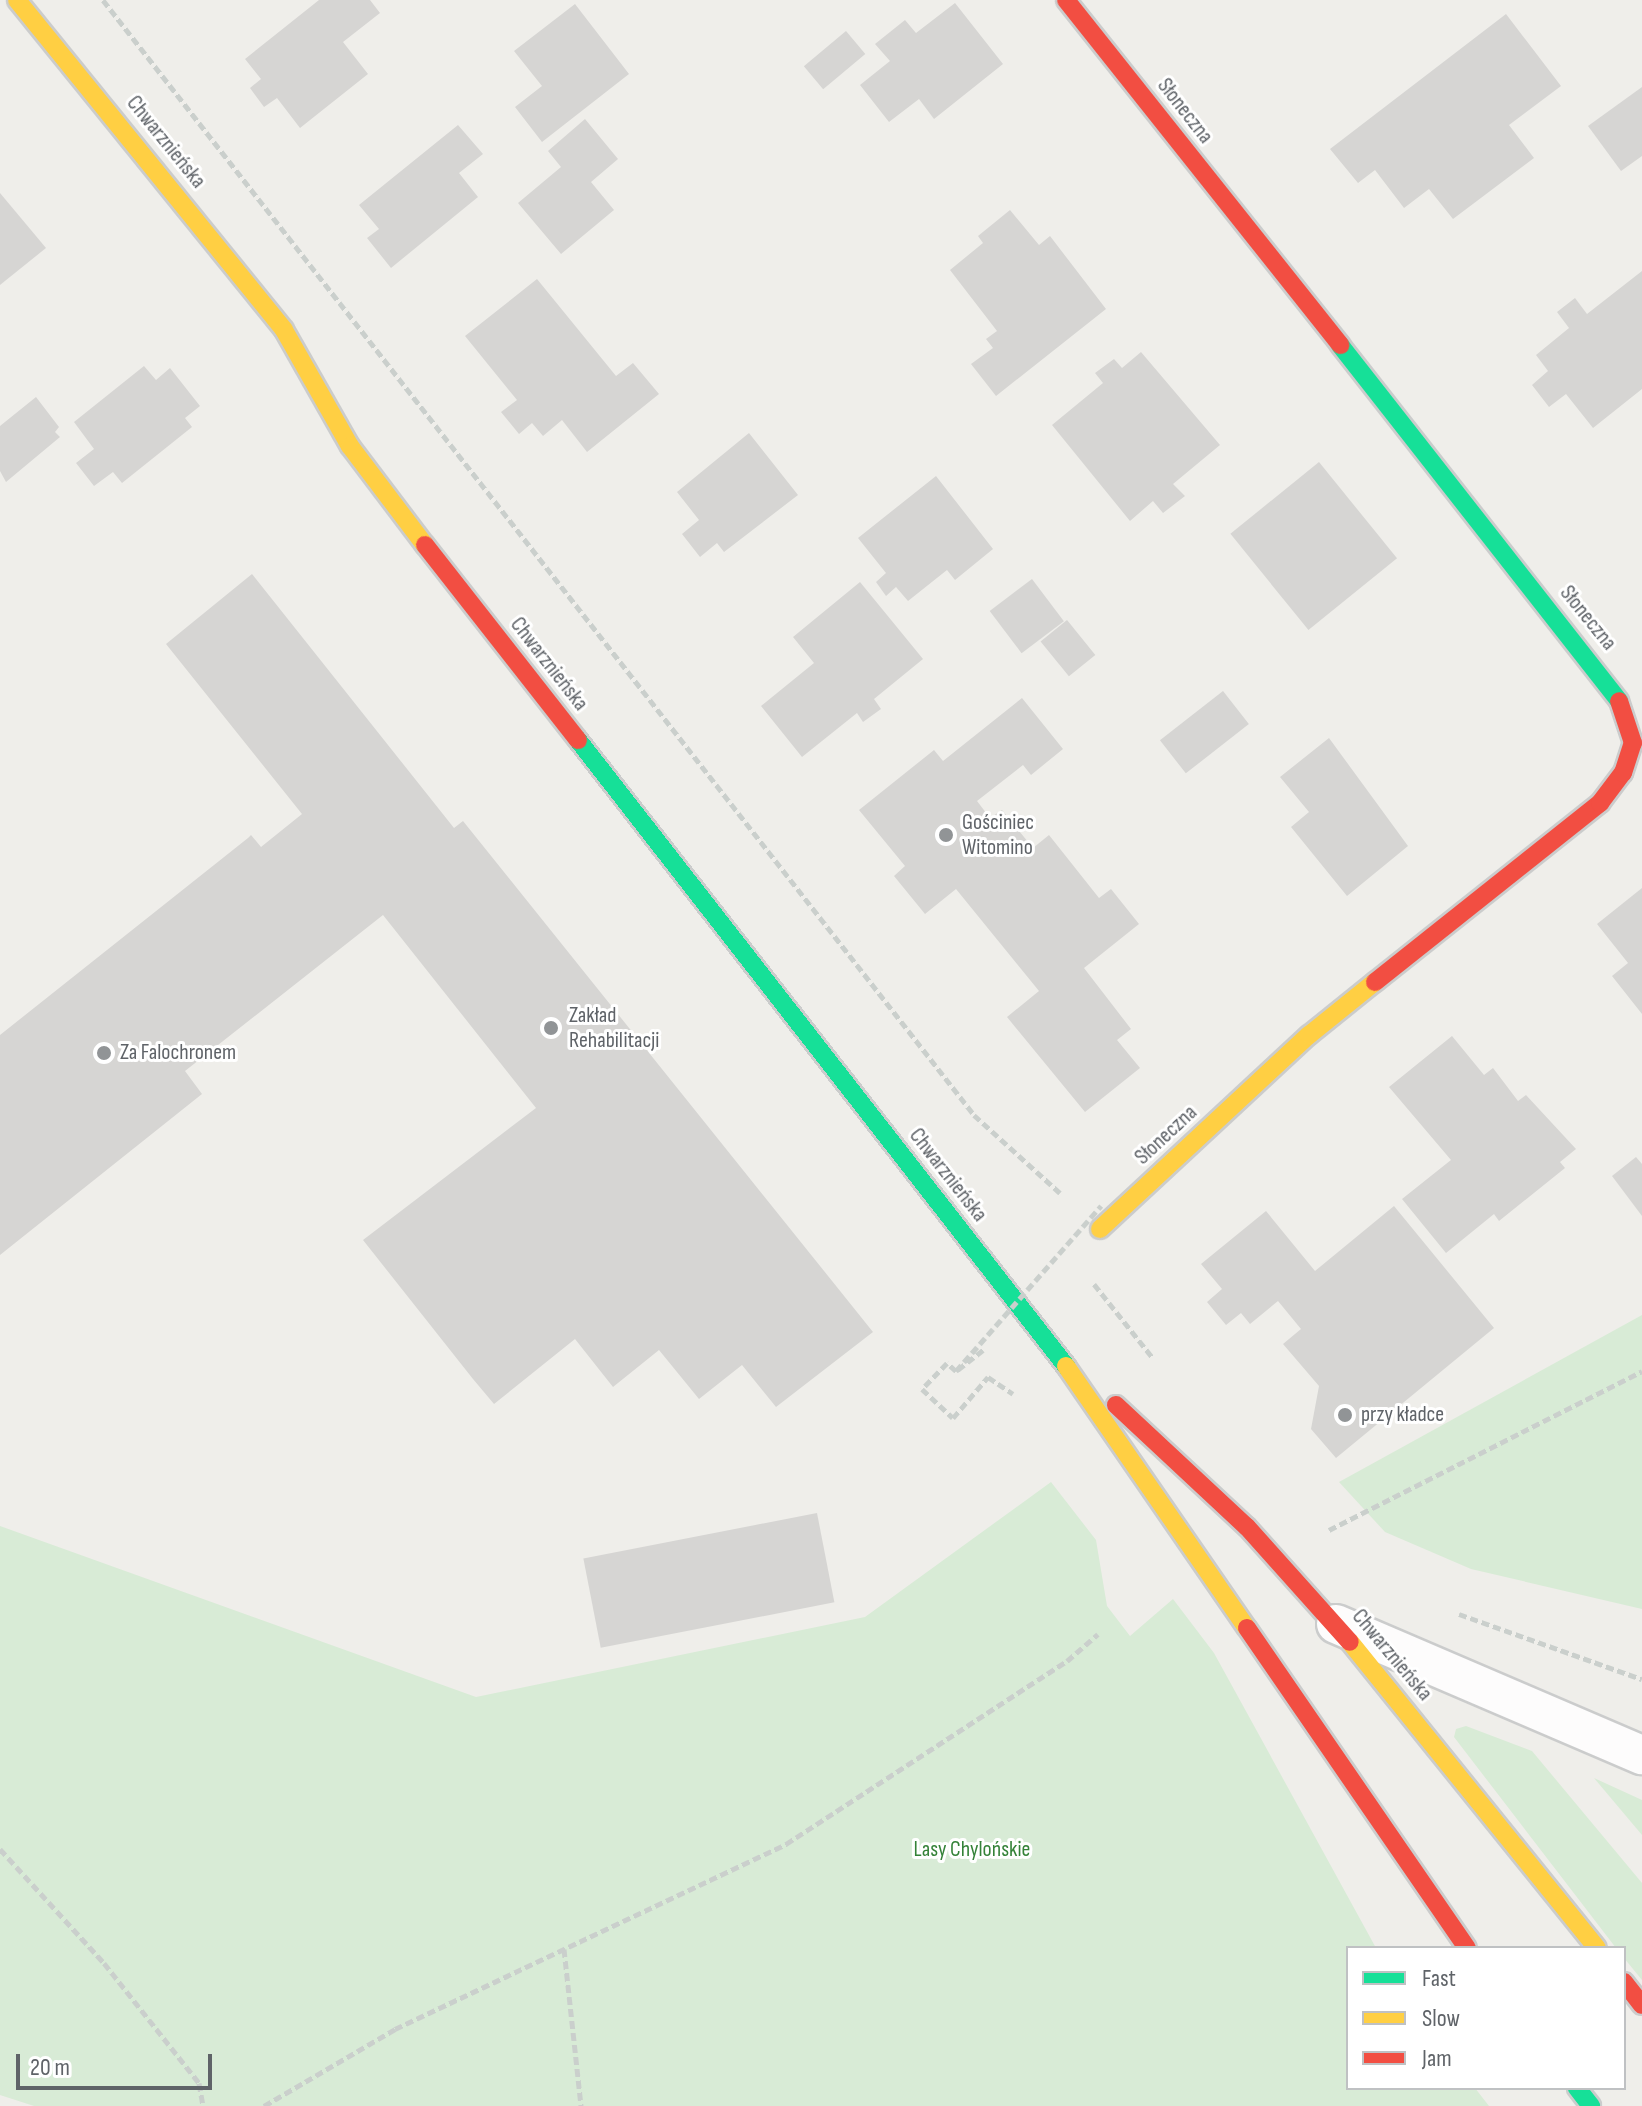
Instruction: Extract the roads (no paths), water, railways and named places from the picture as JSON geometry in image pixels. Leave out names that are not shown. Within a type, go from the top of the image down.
[{"type":"main road","name":"Chwarznieńska","points":[[17,0],[284,330],[350,446],[411,527],[1055,1349],[1466,1946]]},
{"type":"main road","name":"Słoneczna","points":[[1066,0],[1615,690],[1633,743],[1623,773],[1600,803],[1309,1035],[1100,1229]]},
{"type":"main road","name":"Chwarznieńska","points":[[1055,1349],[1247,1527],[1336,1624],[1595,1946]]},
{"type":"main road","points":[[1626,1985],[1642,2005]]},
{"type":"main road","points":[[1579,2090],[1591,2106]]},
{"type":"lane","points":[[1336,1624],[1642,1755]]},
{"type":"place","name":"Gościniec Witomino","points":[[946,835]]},
{"type":"place","name":"Zakład Rehabilitacji","points":[[551,1028]]},
{"type":"place","name":"Za Falochronem","points":[[104,1053]]},
{"type":"place","name":"przy kładce","points":[[1345,1415]]},
{"type":"park label","name":"Lasy Chylońskie","points":[[972,1850]]}]
